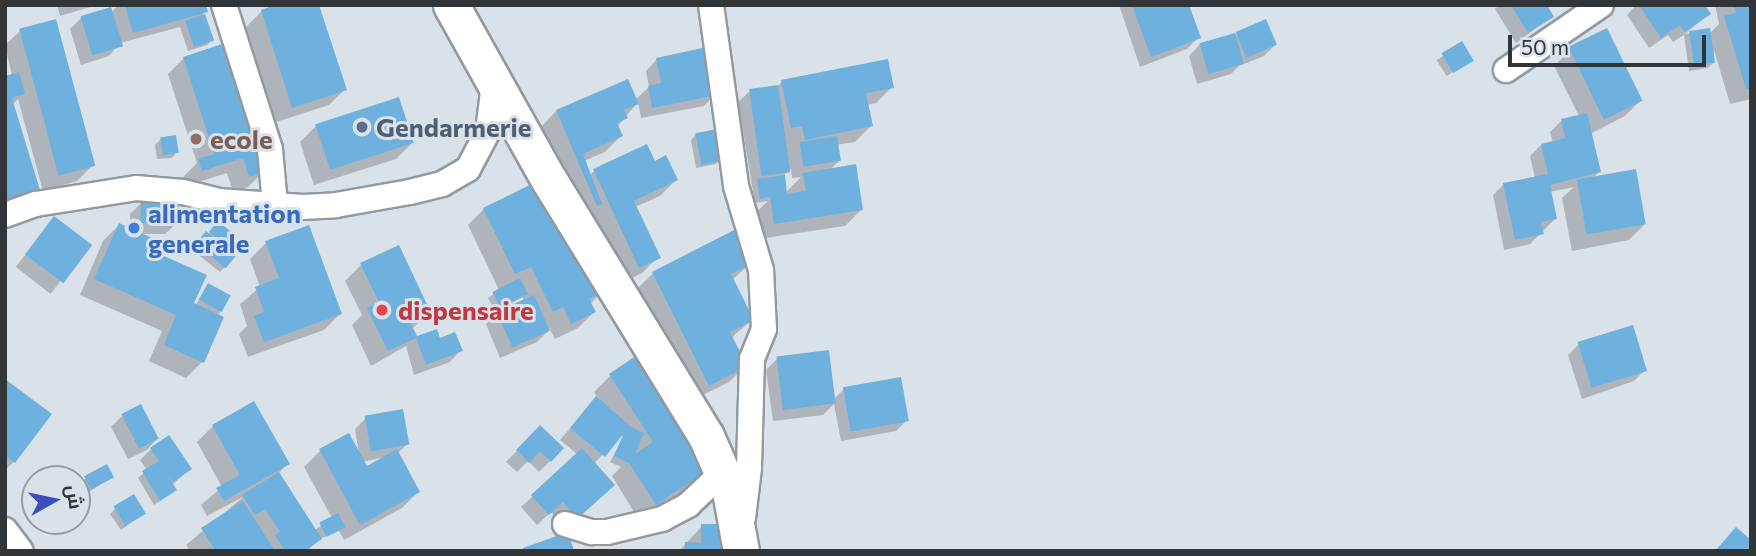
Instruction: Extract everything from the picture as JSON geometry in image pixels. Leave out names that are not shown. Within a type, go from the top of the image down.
[{"type":"street","points":[[224,5],[270,149],[275,205]]},
{"type":"street","points":[[451,5],[494,84],[706,436],[730,491],[741,544]]},
{"type":"street","points":[[711,5],[736,186],[761,270],[764,329],[752,359],[749,468],[741,544]]},
{"type":"street","points":[[1506,70],[1601,5]]},
{"type":"street","points":[[5,215],[36,204],[136,188],[275,205],[336,205],[410,192],[461,176],[476,157],[488,131],[494,84]]},
{"type":"street","points":[[565,524],[592,532],[607,532],[662,520],[688,505],[722,473]]},
{"type":"street","points":[[5,530],[21,551]]},
{"type":"building","points":[[125,5],[206,5],[208,12],[133,33]]},
{"type":"building","points":[[275,5],[319,5],[347,90],[292,108],[261,10]]},
{"type":"building","points":[[1132,5],[1189,5],[1201,38],[1151,57]]},
{"type":"building","points":[[1511,5],[1547,5],[1554,17],[1528,33]]},
{"type":"building","points":[[1639,5],[1705,5],[1711,14],[1684,32],[1680,25],[1661,38]]},
{"type":"building","points":[[1734,5],[1751,5],[1751,88],[1746,89],[1724,16],[1736,13]]},
{"type":"building","points":[[111,7],[123,46],[92,56],[80,16]]},
{"type":"building","points":[[205,14],[214,40],[194,47],[185,21]]},
{"type":"building","points":[[56,19],[95,166],[59,176],[19,29]]},
{"type":"building","points":[[1266,19],[1277,45],[1247,58],[1236,32]]},
{"type":"building","points":[[1607,28],[1643,101],[1604,120],[1568,47]]},
{"type":"building","points":[[1710,28],[1715,63],[1694,66],[1689,31]]},
{"type":"building","points":[[1235,33],[1244,64],[1208,74],[1199,43]]},
{"type":"building","points":[[1462,41],[1474,61],[1453,73],[1441,53]]},
{"type":"building","points":[[225,43],[266,172],[249,177],[243,158],[202,171],[198,159],[214,154],[183,57]]},
{"type":"building","points":[[707,47],[717,95],[652,108],[648,86],[661,83],[656,58]]},
{"type":"building","points":[[888,59],[894,88],[866,93],[873,126],[805,140],[802,126],[791,128],[781,80]]},
{"type":"building","points":[[19,72],[25,94],[12,98],[43,200],[5,212],[5,76]]},
{"type":"building","points":[[628,79],[639,104],[624,110],[628,118],[617,123],[623,136],[583,154],[602,204],[597,206],[556,110]]},
{"type":"building","points":[[778,85],[790,172],[762,176],[749,89]]},
{"type":"building","points":[[399,97],[414,143],[330,170],[315,124]]},
{"type":"building","points":[[1587,113],[1601,172],[1550,185],[1557,219],[1541,222],[1544,234],[1515,240],[1503,183],[1548,174],[1541,144],[1565,138],[1561,119]]},
{"type":"building","points":[[717,129],[723,160],[702,165],[695,133]]},
{"type":"building","points":[[176,135],[179,153],[163,155],[160,138]]},
{"type":"building","points":[[837,136],[841,161],[803,167],[799,142]]},
{"type":"building","points":[[647,144],[655,161],[666,155],[678,180],[634,201],[661,258],[639,268],[593,169]]},
{"type":"building","points":[[856,164],[863,210],[774,224],[770,197],[760,199],[757,179],[785,175],[787,194],[806,191],[803,173]]},
{"type":"building","points":[[1636,169],[1646,224],[1587,235],[1577,179]]},
{"type":"building","points":[[548,176],[604,292],[589,299],[596,312],[571,324],[563,307],[553,312],[531,267],[515,274],[483,208]]},
{"type":"building","points":[[141,201],[179,202],[178,224],[140,223]]},
{"type":"building","points":[[54,216],[92,245],[63,283],[25,254]]},
{"type":"building","points":[[218,221],[237,237],[228,248],[209,232]]},
{"type":"building","points":[[119,223],[161,242],[157,253],[207,275],[194,303],[224,317],[204,363],[164,345],[176,315],[94,279]]},
{"type":"building","points":[[309,225],[342,314],[264,342],[254,316],[264,312],[255,287],[279,278],[265,241]]},
{"type":"building","points":[[736,229],[753,263],[731,274],[754,320],[730,332],[747,366],[709,386],[652,272]]},
{"type":"building","points":[[206,231],[236,256],[226,268],[196,243]]},
{"type":"building","points":[[399,245],[431,313],[410,322],[417,336],[437,329],[440,338],[455,332],[463,351],[426,365],[416,338],[388,351],[367,308],[379,302],[360,263]]},
{"type":"building","points":[[520,278],[528,294],[501,308],[492,292]]},
{"type":"building","points":[[208,283],[231,296],[222,312],[199,300]]},
{"type":"building","points":[[534,295],[550,331],[512,347],[497,312]]},
{"type":"building","points":[[1633,325],[1647,371],[1592,388],[1578,342]]},
{"type":"building","points":[[649,347],[712,468],[656,505],[629,463],[614,456],[624,433],[605,457],[570,428],[596,396],[630,426],[644,433],[635,454],[653,442],[609,374]]},
{"type":"building","points":[[829,350],[836,404],[783,410],[776,356]]},
{"type":"building","points":[[901,377],[909,421],[851,432],[843,387]]},
{"type":"building","points":[[5,379],[52,414],[15,463],[5,455]]},
{"type":"building","points":[[254,401],[290,464],[224,501],[216,488],[240,475],[212,425]]},
{"type":"building","points":[[141,404],[159,439],[139,449],[121,414]]},
{"type":"building","points":[[403,409],[409,444],[371,451],[365,416]]},
{"type":"building","points":[[540,425],[564,448],[551,462],[540,451],[529,463],[516,450]]},
{"type":"building","points":[[349,433],[367,466],[397,449],[420,492],[360,525],[319,449]]},
{"type":"building","points":[[169,435],[192,469],[173,482],[166,473],[177,490],[160,501],[142,471],[159,461],[150,448]]},
{"type":"building","points":[[582,448],[615,485],[577,519],[563,502],[549,515],[531,495]]},
{"type":"building","points":[[107,464],[114,477],[91,489],[91,473]]},
{"type":"building","points":[[279,472],[322,539],[304,551],[285,551],[275,535],[280,532],[265,509],[255,515],[242,495]]},
{"type":"building","points":[[134,494],[146,514],[125,526],[113,506]]},
{"type":"building","points":[[243,501],[275,551],[216,551],[201,528]]},
{"type":"building","points":[[338,513],[345,527],[327,537],[319,523]]},
{"type":"building","points":[[701,524],[735,524],[734,551],[685,551],[685,542],[701,543]]},
{"type":"building","points":[[1736,527],[1751,540],[1751,551],[1715,551]]},
{"type":"building","points":[[568,532],[574,551],[524,551],[523,548]]},
{"type":"place","name":"Gendarmerie","points":[[362,127]]},
{"type":"place","name":"ecole","points":[[196,139]]},
{"type":"place","name":"alimentation generale","points":[[134,228]]},
{"type":"place","name":"dispensaire","points":[[382,310]]}]
